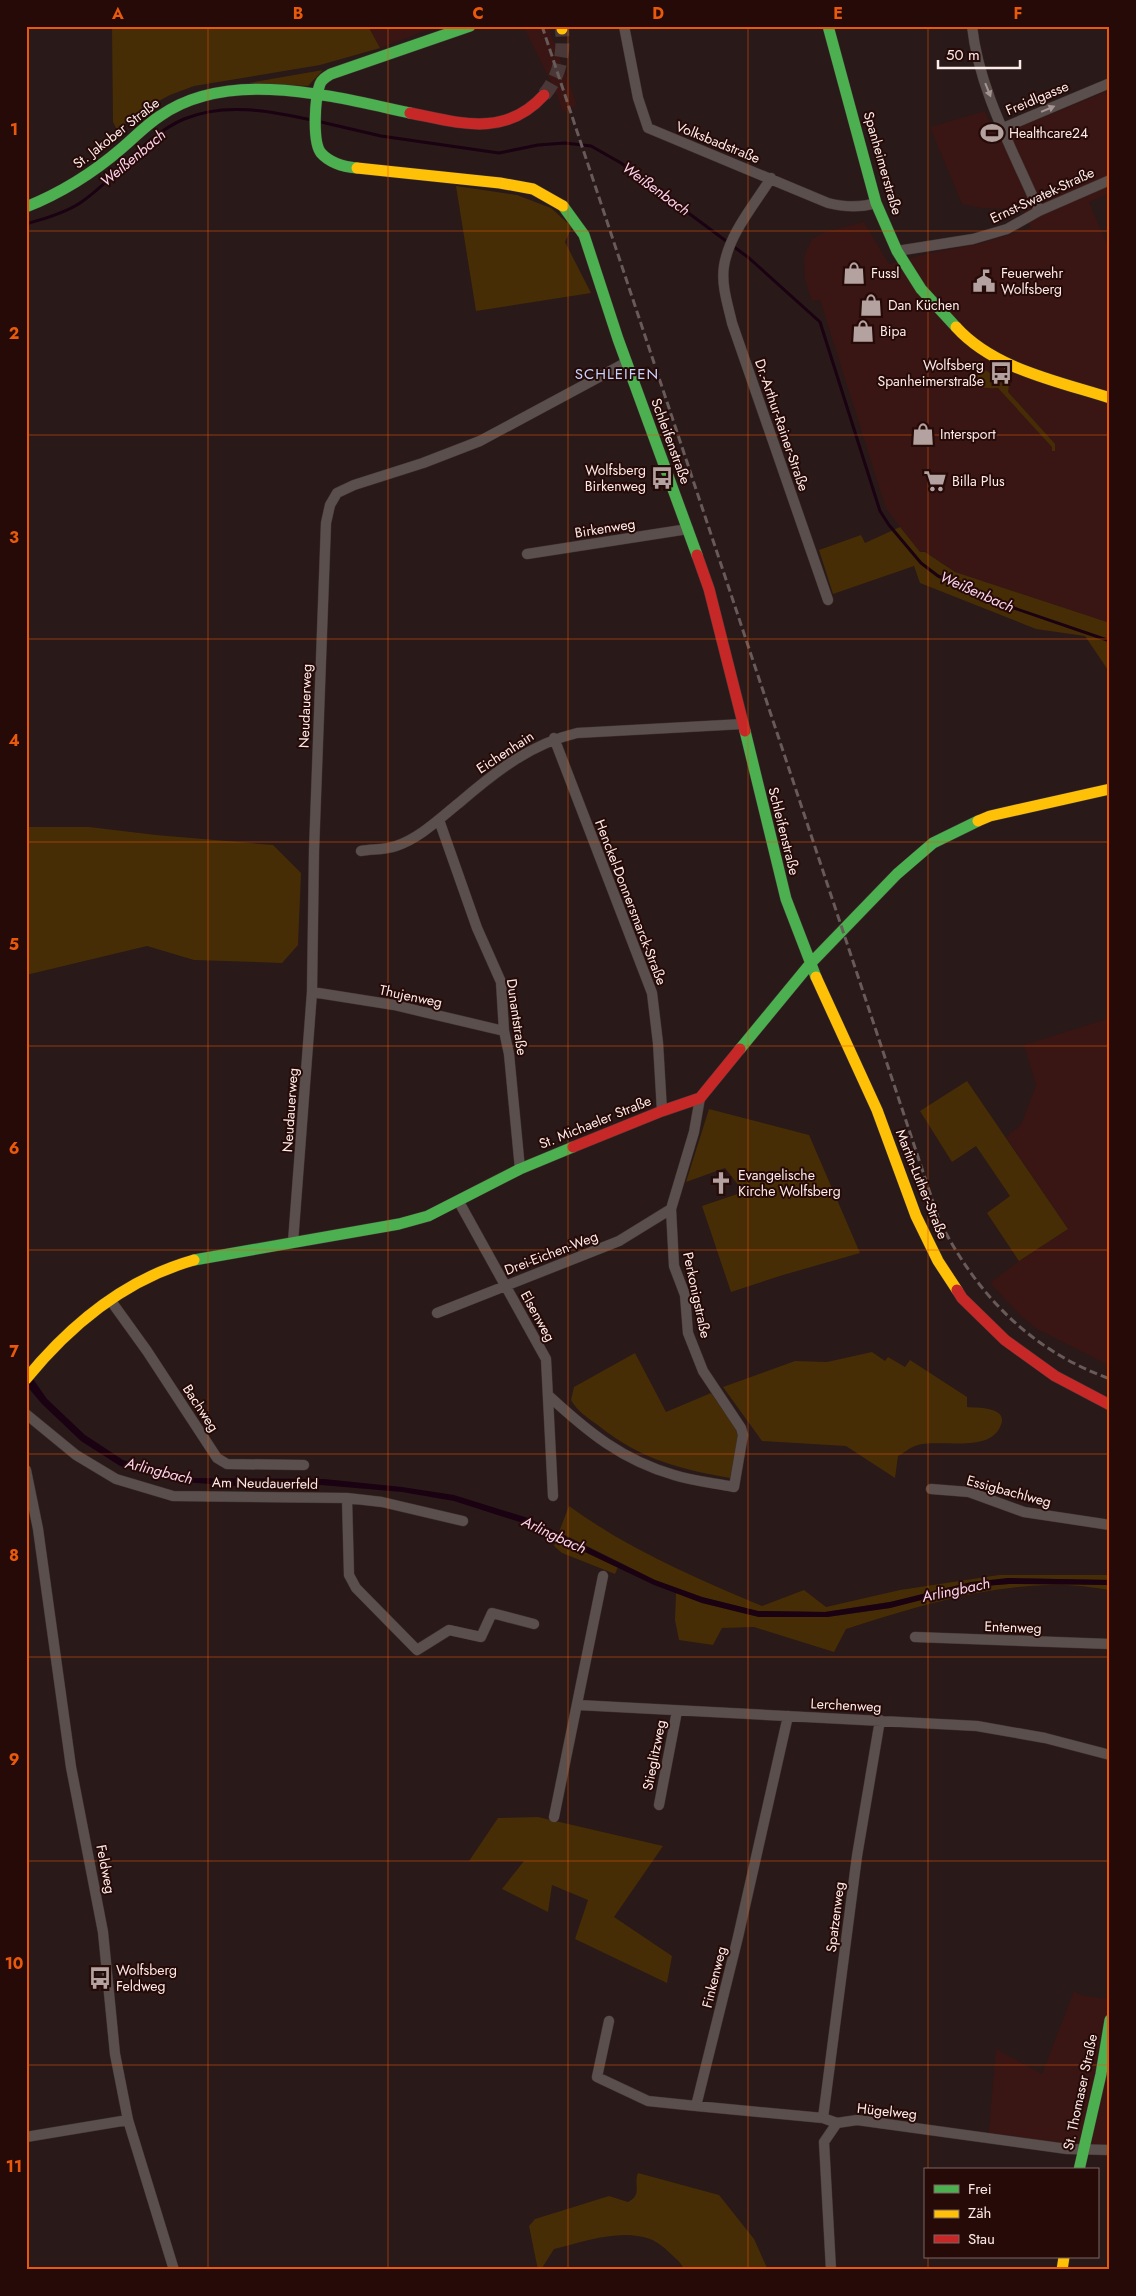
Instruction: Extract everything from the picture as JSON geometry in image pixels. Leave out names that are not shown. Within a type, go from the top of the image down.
[{"type":"main road","points":[[317,95],[320,83],[331,74],[470,26]]},
{"type":"main road","name":"Spanheimerstraße","points":[[828,26],[876,203],[897,251],[921,289],[965,337],[1007,364],[1110,398]]},
{"type":"main road","name":"St. Jakober Straße","points":[[26,207],[74,184],[121,148],[152,121],[171,109],[191,100],[226,92],[282,90],[482,125],[496,123],[529,110],[544,96]]},
{"type":"main road","name":"Schleifenstraße","points":[[317,95],[318,108],[314,128],[315,141],[322,153],[332,161],[348,167],[507,184],[534,189],[553,198],[570,213],[584,235],[618,339],[709,589],[729,662],[773,854],[786,900],[810,964]]},
{"type":"main road","points":[[700,1098],[810,964],[896,874],[933,844],[948,834],[990,816],[1110,789]]},
{"type":"main road","name":"Martin-Luther-Straße","points":[[810,964],[877,1110],[916,1216],[938,1261],[962,1298],[1005,1340],[1055,1376],[1110,1405]]},
{"type":"main road","name":"St. Michaeler Straße","points":[[26,1379],[69,1332],[111,1301],[147,1279],[172,1267],[210,1256],[399,1224],[428,1216],[459,1202],[520,1169],[662,1111],[700,1098]]},
{"type":"main road","name":"St. Thomaser Straße","points":[[1079,2168],[1102,2068],[1110,2020]]},
{"type":"street","name":"Volksbadstraße","points":[[624,26],[638,98],[648,128],[828,203],[844,207],[866,206],[876,203]]},
{"type":"street","points":[[972,26],[974,47],[985,82],[1039,212]]},
{"type":"street","name":"Freidlgasse","points":[[1004,128],[1110,83]]},
{"type":"street","name":"Dr.-Arthur-Rainer-Straße","points":[[771,178],[736,233],[724,268],[724,290],[732,323],[828,600]]},
{"type":"street","name":"Ernst-Swatek-Straße","points":[[897,251],[973,239],[1008,229],[1039,212],[1110,180]]},
{"type":"street","name":"Neudauerweg","points":[[293,1242],[312,992],[316,792],[326,523],[330,505],[337,493],[354,484],[423,463],[480,441],[627,362]]},
{"type":"street","name":"Birkenweg","points":[[527,554],[688,529]]},
{"type":"street","name":"Eichenhain","points":[[361,851],[396,846],[421,833],[439,820],[489,776],[527,750],[554,738],[577,733],[743,724]]},
{"type":"street","name":"Henckel-Donnersmarck-Straße","points":[[554,738],[652,993],[658,1043],[662,1111]]},
{"type":"street","name":"Dunantstraße","points":[[439,820],[477,928],[501,982],[504,1031],[509,1054],[520,1169]]},
{"type":"street","name":"Thujenweg","points":[[312,992],[394,1005],[504,1031]]},
{"type":"street","name":"Perkonigstraße","points":[[550,1396],[583,1428],[622,1454],[674,1476],[734,1487],[743,1435],[741,1428],[703,1371],[688,1334],[685,1295],[674,1266],[671,1209],[694,1132],[700,1098]]},
{"type":"street","name":"Elsenweg","points":[[459,1202],[546,1359],[550,1396],[553,1496]]},
{"type":"street","name":"Drei-Eichen-Weg","points":[[437,1313],[619,1241],[671,1209]]},
{"type":"street","name":"Bachweg","points":[[111,1301],[147,1351],[217,1458],[227,1464],[304,1465]]},
{"type":"street","name":"Am Neudauerfeld","points":[[26,1414],[76,1455],[116,1478],[174,1496],[346,1498],[382,1502],[463,1521]]},
{"type":"street","name":"Feldweg","points":[[26,1470],[38,1529],[71,1767],[104,1932],[114,2054],[128,2120],[174,2270]]},
{"type":"street","name":"Essigbachlweg","points":[[931,1489],[969,1492],[1024,1512],[1110,1525]]},
{"type":"street","points":[[346,1498],[349,1575],[356,1588],[417,1650],[449,1630],[481,1637],[492,1613],[534,1624]]},
{"type":"street","points":[[554,1817],[578,1705],[602,1576]]},
{"type":"street","name":"Entenweg","points":[[916,1637],[1110,1644]]},
{"type":"street","name":"Lerchenweg","points":[[578,1705],[977,1726],[1062,1741],[1110,1755]]},
{"type":"street","name":"Stieglitzweg","points":[[659,1805],[677,1711]]},
{"type":"street","name":"Finkenweg","points":[[696,2106],[738,1937],[788,1716]]},
{"type":"street","name":"Spatzenweg","points":[[823,2118],[857,1856],[880,1720]]},
{"type":"street","points":[[609,2021],[597,2077],[648,2101],[823,2118],[836,2123],[824,2142],[831,2270]]},
{"type":"street","points":[[26,2137],[128,2120]]},
{"type":"street","name":"Hügelweg","points":[[836,2123],[857,2120],[1058,2148],[1110,2150]]},
{"type":"shaded area","points":[[112,26],[368,26],[380,48],[320,65],[194,86],[170,95],[144,109],[117,130],[113,122]]},
{"type":"shaded area","points":[[368,26],[428,26],[430,29],[380,48]]},
{"type":"shaded area","points":[[523,26],[548,26],[577,105],[563,112],[554,88]]},
{"type":"shaded area","points":[[323,70],[308,86],[249,83]]},
{"type":"shaded area","points":[[1105,92],[1110,103],[1110,193],[1089,202],[1110,251],[1110,623],[955,572],[924,551],[920,552],[886,509],[820,300],[812,301],[805,280],[804,256],[812,239],[825,232],[864,222],[889,264],[926,254],[982,243],[1031,228],[1021,203],[1004,209],[981,208],[962,204],[930,127],[985,111],[995,135],[1015,129]]},
{"type":"shaded area","points":[[456,186],[517,195],[551,208],[572,227],[565,242],[591,293],[476,311]]},
{"type":"shaded area","points":[[978,366],[1009,384],[1008,392],[1055,444],[1055,451],[1052,451],[1052,447],[998,388],[986,388],[979,385],[976,378]]},
{"type":"shaded area","points":[[900,527],[920,552],[925,552],[955,572],[1110,623],[1110,673],[1085,636],[1036,629],[920,583],[914,566],[833,594],[819,550],[861,535],[865,543]]},
{"type":"shaded area","points":[[26,827],[89,827],[273,845],[301,873],[298,945],[282,963],[194,960],[147,946],[26,975]]},
{"type":"shaded area","points":[[1110,1018],[1110,1366],[1037,1329],[1021,1316],[990,1283],[1019,1261],[1068,1229],[1006,1137],[1021,1125],[1036,1085],[1024,1045]]},
{"type":"shaded area","points":[[967,1081],[1068,1229],[1019,1261],[987,1213],[1010,1196],[976,1146],[952,1162],[920,1111]]},
{"type":"shaded area","points":[[709,1109],[809,1135],[860,1253],[731,1292],[702,1206],[746,1191],[743,1191],[725,1168],[686,1182]]},
{"type":"shaded area","points":[[872,1352],[885,1361],[888,1357],[905,1367],[910,1360],[967,1397],[967,1407],[993,1410],[998,1413],[1001,1416],[1002,1422],[999,1429],[993,1436],[983,1441],[960,1444],[935,1443],[913,1447],[898,1456],[895,1478],[846,1446],[762,1441],[723,1387],[795,1361],[827,1362]]},
{"type":"shaded area","points":[[635,1353],[666,1412],[711,1393],[735,1427],[738,1437],[730,1478],[694,1471],[645,1455],[614,1437],[577,1408],[571,1400],[574,1387]]},
{"type":"shaded area","points":[[569,1506],[615,1536],[662,1562],[762,1606],[804,1590],[826,1607],[900,1590],[999,1575],[1110,1575],[1110,1580],[1008,1578],[890,1602],[825,1612],[758,1611],[702,1597],[655,1580],[559,1532]]},
{"type":"shaded area","points":[[557,1538],[618,1567],[615,1574],[562,1553],[554,1546]]},
{"type":"shaded area","points":[[1050,1583],[1110,1585],[1110,1590],[1071,1585],[1048,1585],[971,1594],[846,1629],[834,1652],[754,1627],[722,1628],[713,1645],[679,1640],[675,1620],[676,1593],[702,1603],[759,1617],[827,1617],[890,1608],[972,1587]]},
{"type":"shaded area","points":[[538,1817],[663,1846],[614,1917],[672,1956],[667,1983],[575,1939],[588,1900],[552,1885],[548,1912],[502,1889],[524,1861],[469,1861],[498,1818]]},
{"type":"shaded area","points":[[1110,1973],[1110,2157],[988,2141],[996,2049],[1042,2074],[1074,1991],[1081,1995],[1106,1999]]},
{"type":"shaded area","points":[[638,2173],[719,2195],[754,2239],[768,2270],[684,2270],[682,2265],[665,2248],[656,2242],[639,2236],[615,2235],[554,2249],[542,2268],[538,2270],[529,2226],[535,2219],[609,2196],[628,2202],[635,2196]]},
{"type":"water","name":"Arlingbach","points":[[26,1369],[47,1399],[85,1435],[123,1460],[186,1478],[324,1479],[402,1487],[454,1495],[528,1518],[655,1580],[702,1597],[758,1611],[825,1612],[890,1602],[971,1582],[1008,1578],[1110,1580],[1110,1585],[1009,1584],[972,1587],[890,1608],[827,1617],[759,1617],[702,1603],[654,1585],[526,1524],[454,1501],[402,1492],[321,1485],[236,1486],[184,1482],[120,1466],[81,1441],[42,1404],[26,1385]]},
{"type":"waterway","name":"Weißenbach","points":[[26,224],[74,207],[106,182],[156,136],[184,119],[200,114],[231,109],[264,111],[312,120]]},
{"type":"waterway","name":"Weißenbach","points":[[321,122],[381,136],[499,153],[538,145],[565,143],[591,146],[621,163],[749,258],[820,322],[880,511],[889,525],[921,563],[938,576],[1008,606],[1110,641]]},
{"type":"tunnel","points":[[544,95],[554,80],[560,64],[562,29]]},
{"type":"railway","points":[[542,26],[939,1220],[971,1272],[989,1296],[1009,1317],[1031,1336],[1055,1352],[1081,1367],[1110,1379]]},
{"type":"traffic: fast","points":[[357,168],[333,162],[321,153],[318,147],[315,130],[316,109],[318,90],[324,78],[470,26]]},
{"type":"traffic: fast","points":[[828,26],[876,203],[897,251],[921,289],[956,327]]},
{"type":"traffic: fast","points":[[26,207],[64,189],[88,174],[160,116],[187,101],[218,93],[250,89],[283,90],[316,94],[410,113]]},
{"type":"traffic: fast","points":[[563,206],[584,235],[618,339],[697,555]]},
{"type":"traffic: fast","points":[[745,731],[786,899],[816,977]]},
{"type":"traffic: fast","points":[[740,1049],[810,964],[897,874],[933,843],[978,821]]},
{"type":"traffic: fast","points":[[194,1260],[399,1224],[428,1216],[520,1169],[573,1147]]},
{"type":"traffic: fast","points":[[1079,2168],[1101,2074],[1110,2020]]},
{"type":"traffic: slow","points":[[357,168],[500,183],[533,189],[563,206]]},
{"type":"traffic: slow","points":[[956,327],[971,341],[1007,363],[1027,372],[1110,398]]},
{"type":"traffic: slow","points":[[978,821],[990,816],[1110,789]]},
{"type":"traffic: slow","points":[[816,977],[877,1110],[916,1216],[938,1261],[957,1290]]},
{"type":"traffic: slow","points":[[26,1379],[61,1340],[101,1306],[145,1279],[169,1268],[194,1260]]},
{"type":"traffic: slow","points":[[1062,2270],[1064,2258]]},
{"type":"traffic: jam","points":[[410,113],[464,123],[498,122],[514,117],[529,109],[544,95]]},
{"type":"traffic: jam","points":[[697,555],[709,589],[745,731]]},
{"type":"traffic: jam","points":[[573,1147],[662,1111],[700,1098],[740,1049]]},
{"type":"traffic: jam","points":[[957,1290],[962,1298],[1005,1340],[1055,1376],[1110,1405]]},
{"type":"place","name":"Healthcare24","points":[[992,133]]},
{"type":"place","name":"Fussl","points":[[854,273]]},
{"type":"place","name":"Feuerwehr Wolfsberg","points":[[984,281]]},
{"type":"place","name":"Dan Küchen","points":[[871,305]]},
{"type":"place","name":"Bipa","points":[[863,331]]},
{"type":"place","name":"Wolfsberg Spanheimerstraße","points":[[1001,373]]},
{"type":"place","name":"Intersport","points":[[923,434]]},
{"type":"place","name":"Wolfsberg Birkenweg","points":[[662,478]]},
{"type":"place","name":"Billa Plus","points":[[935,481]]},
{"type":"place","name":"Evangelische Kirche Wolfsberg","points":[[721,1183]]},
{"type":"place","name":"Wolfsberg Feldweg","points":[[100,1978]]},
{"type":"district","name":"SCHLEIFEN","points":[[617,374]]}]
